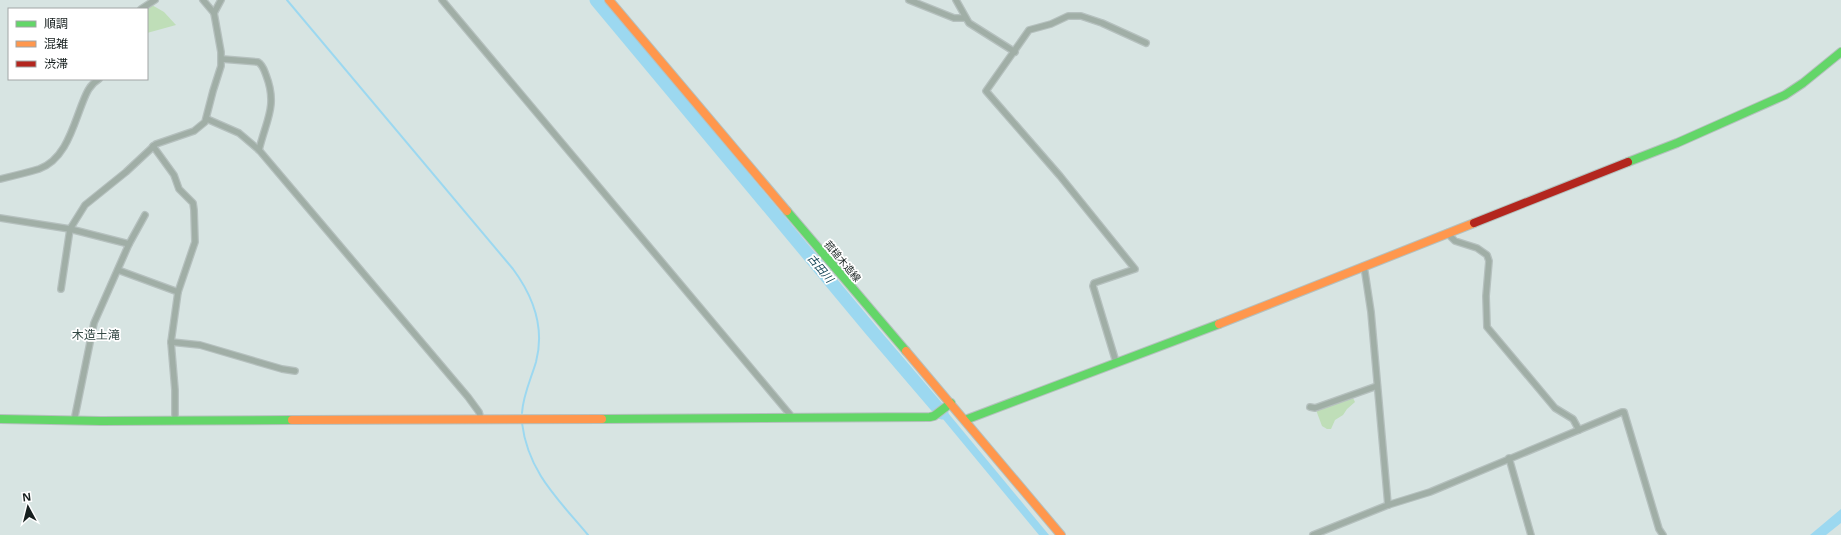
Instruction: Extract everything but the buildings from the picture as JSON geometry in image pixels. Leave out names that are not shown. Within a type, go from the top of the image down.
[{"type":"street","points":[[142,8],[154,0]]},
{"type":"street","points":[[61,289],[70,229],[77,215],[91,199],[126,172],[153,146],[164,140],[200,128],[207,119],[211,96],[219,77],[222,59],[214,13],[203,0]]},
{"type":"street","points":[[214,13],[221,0]]},
{"type":"street","points":[[442,0],[792,417]]},
{"type":"street","name":"菰槌木造線","points":[[609,0],[948,404],[965,420],[1061,535]]},
{"type":"street","points":[[909,0],[954,18],[965,18]]},
{"type":"street","points":[[956,0],[969,23],[1015,52]]},
{"type":"street","points":[[1116,362],[1093,286],[1094,283],[1135,269],[1060,176],[986,90],[1015,52],[1029,30],[1051,24],[1068,16],[1081,16],[1102,23],[1146,43]]},
{"type":"street","points":[[965,420],[1239,316],[1678,143],[1772,102],[1803,83],[1841,52]]},
{"type":"street","points":[[222,59],[258,62],[265,72],[272,107],[259,150]]},
{"type":"street","points":[[0,179],[39,169],[54,160],[67,141],[89,87],[98,80]]},
{"type":"street","points":[[207,119],[239,133],[259,150],[468,397],[479,412],[481,419]]},
{"type":"street","points":[[153,146],[174,175],[179,189],[194,206],[195,242],[178,292],[171,342],[175,390],[175,420]]},
{"type":"street","points":[[74,421],[94,323],[129,244],[145,215]]},
{"type":"street","points":[[0,218],[70,229],[129,244]]},
{"type":"street","points":[[1447,234],[1455,240],[1477,248],[1487,255],[1489,261],[1486,296],[1488,327],[1555,408],[1559,412],[1573,419],[1579,430]]},
{"type":"street","points":[[1364,266],[1371,312],[1388,505]]},
{"type":"street","points":[[118,270],[178,292]]},
{"type":"street","points":[[171,342],[200,345],[282,369],[295,371]]},
{"type":"street","points":[[1310,407],[1315,408],[1377,386]]},
{"type":"street","points":[[0,419],[74,421],[934,416],[948,404]]},
{"type":"street","points":[[1313,535],[1388,505],[1430,492],[1509,458],[1624,412],[1659,529],[1663,535]]},
{"type":"street","points":[[1509,458],[1531,535]]},
{"type":"green space","points":[[152,5],[164,12],[176,25],[148,33],[148,8]]},
{"type":"green space","points":[[1352,396],[1355,402],[1343,415],[1335,420],[1331,429],[1327,429],[1322,426],[1316,410]]},
{"type":"water","points":[[934,396],[1049,535],[1039,535],[928,401]]},
{"type":"water","points":[[1841,509],[1841,523],[1826,535],[1810,535]]},
{"type":"waterway","points":[[287,0],[520,279],[535,313],[539,337],[536,362],[526,393],[522,413]]},
{"type":"waterway","name":"古田川","points":[[596,0],[942,413]]},
{"type":"waterway","points":[[522,423],[525,440],[531,456],[546,484],[588,535]]},
{"type":"traffic: fast","points":[[1628,162],[1677,143],[1785,95],[1803,83],[1841,52]]},
{"type":"traffic: fast","points":[[787,211],[906,351]]},
{"type":"traffic: fast","points":[[965,420],[1219,324]]},
{"type":"traffic: fast","points":[[602,419],[930,417],[934,416],[951,403]]},
{"type":"traffic: fast","points":[[0,419],[101,421],[292,420]]},
{"type":"traffic: slow","points":[[609,0],[787,211]]},
{"type":"traffic: slow","points":[[1219,324],[1474,223]]},
{"type":"traffic: slow","points":[[906,351],[1061,535]]},
{"type":"traffic: slow","points":[[292,420],[602,419]]},
{"type":"traffic: jam","points":[[1474,223],[1628,162]]},
{"type":"district","name":"木造土滝","points":[[96,334]]}]
